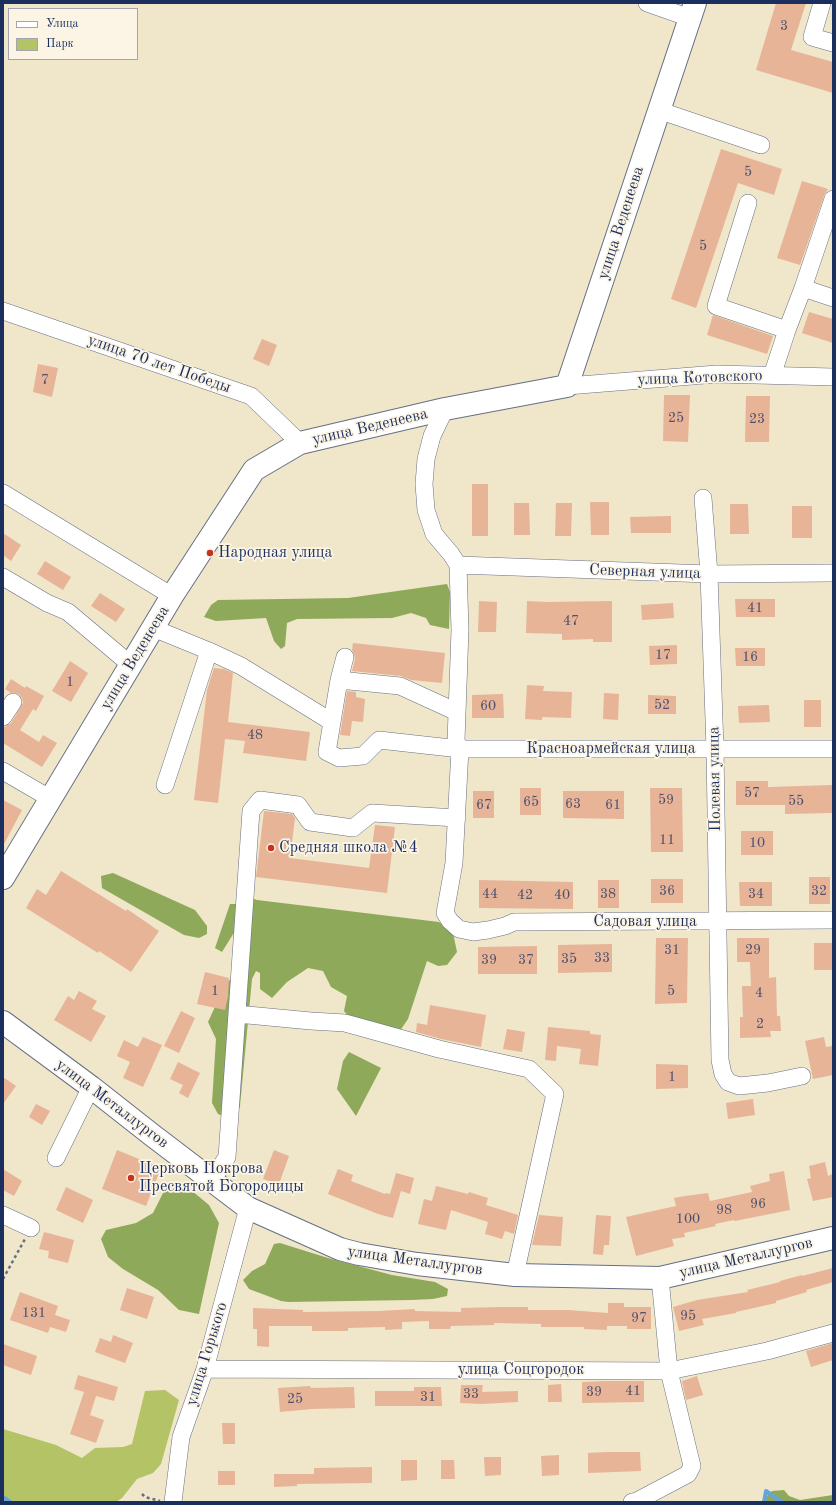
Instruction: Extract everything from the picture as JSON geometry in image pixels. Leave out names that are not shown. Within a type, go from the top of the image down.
[{"type":"main road","name":"улица Веденеева","points":[[3,878],[172,596],[254,470],[300,443],[445,409],[567,386],[692,11]]},
{"type":"main road","name":"улица Металлургов","points":[[3,1022],[91,1087],[248,1208],[340,1250],[417,1264],[515,1275],[660,1278],[833,1238]]},
{"type":"street","points":[[647,3],[692,11]]},
{"type":"street","points":[[822,3],[812,37],[833,43]]},
{"type":"street","points":[[658,110],[761,146]]},
{"type":"street","points":[[772,376],[786,330],[833,199]]},
{"type":"street","points":[[748,203],[716,306],[786,330]]},
{"type":"street","points":[[802,288],[833,298]]},
{"type":"street","name":"улица 70 лет Победы","points":[[3,311],[251,396],[300,443]]},
{"type":"street","name":"улица Котовского","points":[[567,386],[717,374],[833,377]]},
{"type":"street","points":[[212,1180],[227,1157],[251,811],[260,800],[298,805],[310,822],[353,828],[372,812],[457,818],[460,749],[456,741],[460,630],[458,565],[434,534],[426,510],[424,484],[426,459],[432,436],[445,409]]},
{"type":"street","points":[[3,493],[172,596]]},
{"type":"street","name":"Полевая улица","points":[[702,498],[709,574],[715,749],[720,1060],[723,1074],[728,1082],[738,1086],[768,1083],[802,1076]]},
{"type":"street","name":"Северная улица","points":[[458,565],[709,574],[833,573]]},
{"type":"street","points":[[3,577],[47,603],[68,612],[131,665]]},
{"type":"street","points":[[153,628],[241,666],[332,722],[339,680],[345,657]]},
{"type":"street","points":[[165,784],[209,651]]},
{"type":"street","points":[[339,680],[400,686],[457,712]]},
{"type":"street","points":[[3,717],[13,702]]},
{"type":"street","name":"Красноармейская улица","points":[[332,722],[327,752],[339,758],[363,756],[379,740],[460,749],[833,749]]},
{"type":"street","points":[[3,770],[51,799]]},
{"type":"street","name":"Садовая улица","points":[[457,818],[453,871],[445,913],[450,921],[459,929],[473,932],[505,926],[514,922],[718,922],[833,920]]},
{"type":"street","points":[[237,1014],[345,1023],[439,1049],[529,1069],[555,1094],[515,1275]]},
{"type":"street","points":[[56,1158],[91,1087]]},
{"type":"street","name":"улица Горького","points":[[173,1501],[181,1437],[205,1370],[248,1208]]},
{"type":"street","points":[[3,1215],[31,1228]]},
{"type":"street","points":[[632,1502],[637,1501],[688,1474],[692,1466],[669,1371],[660,1278]]},
{"type":"street","name":"улица Соцгородок","points":[[205,1370],[669,1371],[767,1351],[833,1333]]},
{"type":"path","points":[[3,1279],[31,1228]]},
{"type":"path","points":[[142,1494],[152,1500],[173,1501]]},
{"type":"green space","points":[[447,584],[450,592],[449,629],[430,625],[426,618],[411,613],[392,618],[297,619],[287,623],[285,646],[281,649],[274,641],[266,618],[216,621],[204,617],[211,605],[218,600],[348,598]]},
{"type":"green space","points":[[113,873],[195,910],[207,926],[207,934],[199,938],[184,935],[102,888],[101,876]]},
{"type":"green space","points":[[249,897],[257,900],[439,922],[453,933],[457,952],[447,965],[438,966],[427,961],[408,1019],[395,1038],[356,1027],[344,1011],[347,996],[331,987],[323,971],[308,968],[287,982],[272,998],[260,989],[260,973],[256,971],[252,979],[240,1106],[236,1117],[230,1119],[218,1114],[212,1103],[216,1039],[208,1022],[225,985],[246,963],[235,931],[222,952],[215,948],[230,904],[241,904]]},
{"type":"green space","points":[[349,1052],[381,1068],[356,1116],[337,1089],[343,1061]]},
{"type":"green space","points":[[175,1183],[185,1185],[209,1205],[219,1223],[199,1314],[179,1310],[158,1290],[123,1269],[108,1257],[101,1239],[106,1230],[136,1223],[153,1213],[166,1187]]},
{"type":"green space","points":[[280,1243],[328,1258],[392,1275],[435,1282],[448,1289],[447,1296],[433,1299],[411,1300],[288,1302],[281,1301],[249,1289],[243,1280],[252,1271],[265,1264],[274,1244]]},
{"type":"green space","points":[[165,1390],[179,1400],[161,1464],[153,1473],[137,1479],[122,1498],[116,1502],[3,1502],[3,1429],[56,1445],[82,1458],[95,1448],[123,1447],[132,1444],[145,1391]]},
{"type":"green space","points":[[784,1490],[789,1496],[800,1500],[833,1495],[833,1502],[761,1502],[772,1491]]},
{"type":"building","points":[[776,3],[806,3],[791,50],[833,62],[833,93],[756,70]]},
{"type":"building","points":[[721,149],[782,169],[774,195],[738,183],[696,308],[671,299]]},
{"type":"building","points":[[802,181],[828,189],[824,196],[800,265],[777,258]]},
{"type":"building","points":[[809,312],[833,319],[833,343],[802,333]]},
{"type":"building","points":[[713,315],[773,336],[767,354],[707,335]]},
{"type":"building","points":[[262,339],[277,345],[269,366],[253,359]]},
{"type":"building","points":[[38,364],[58,368],[52,397],[33,392]]},
{"type":"building","points":[[664,395],[690,395],[688,442],[663,441]]},
{"type":"building","points":[[746,396],[770,396],[769,442],[745,442]]},
{"type":"building","points":[[472,484],[488,484],[488,536],[472,536]]},
{"type":"building","points":[[590,502],[609,502],[609,535],[591,535]]},
{"type":"building","points":[[514,503],[529,503],[530,535],[514,535]]},
{"type":"building","points":[[556,503],[572,503],[571,536],[555,536]]},
{"type":"building","points":[[730,504],[748,504],[749,534],[730,534]]},
{"type":"building","points":[[792,506],[812,506],[812,538],[792,538]]},
{"type":"building","points":[[671,516],[671,533],[631,533],[630,517]]},
{"type":"building","points":[[3,533],[21,545],[11,561],[3,555]]},
{"type":"building","points":[[45,561],[71,577],[63,590],[37,574]]},
{"type":"building","points":[[100,593],[125,609],[116,622],[91,606]]},
{"type":"building","points":[[735,599],[775,599],[775,617],[736,617]]},
{"type":"building","points":[[479,601],[497,602],[496,632],[478,632]]},
{"type":"building","points":[[527,601],[612,601],[612,642],[593,642],[593,639],[562,640],[562,634],[526,633]]},
{"type":"building","points":[[673,603],[674,618],[642,620],[641,605]]},
{"type":"building","points":[[353,643],[445,653],[442,683],[411,680],[401,676],[352,671],[355,659],[352,650]]},
{"type":"building","points":[[677,645],[677,664],[650,665],[649,646]]},
{"type":"building","points":[[735,648],[765,648],[765,666],[736,666]]},
{"type":"building","points":[[70,661],[88,673],[71,702],[52,691]]},
{"type":"building","points":[[214,668],[224,669],[233,673],[228,722],[310,732],[306,761],[243,753],[245,741],[225,739],[218,803],[194,800],[207,690]]},
{"type":"building","points":[[11,679],[25,688],[26,686],[44,696],[36,711],[33,709],[20,730],[39,742],[43,735],[57,743],[42,767],[3,743],[3,728],[11,723],[23,703],[19,694],[11,693],[5,689]]},
{"type":"building","points":[[527,685],[544,686],[543,691],[572,692],[571,718],[542,717],[542,720],[525,719]]},
{"type":"building","points":[[347,691],[356,692],[356,697],[365,699],[363,722],[352,721],[350,736],[340,735]]},
{"type":"building","points":[[604,693],[619,694],[618,720],[603,719]]},
{"type":"building","points":[[503,694],[504,718],[472,718],[472,695]]},
{"type":"building","points":[[648,695],[676,696],[676,714],[648,714]]},
{"type":"building","points":[[804,700],[821,700],[821,727],[804,727]]},
{"type":"building","points":[[769,705],[770,722],[739,723],[738,706]]},
{"type":"building","points":[[736,781],[768,781],[768,787],[833,785],[833,813],[785,814],[785,805],[736,805]]},
{"type":"building","points":[[520,788],[541,788],[541,815],[520,815]]},
{"type":"building","points":[[650,788],[682,788],[683,852],[651,852]]},
{"type":"building","points":[[473,791],[494,791],[494,818],[473,818]]},
{"type":"building","points":[[563,791],[624,791],[624,819],[563,818]]},
{"type":"building","points":[[3,800],[22,810],[3,846]]},
{"type":"building","points":[[264,811],[292,814],[295,818],[290,858],[369,868],[375,825],[395,827],[387,893],[256,877]]},
{"type":"building","points":[[741,831],[773,831],[773,855],[741,855]]},
{"type":"building","points":[[61,871],[126,911],[127,909],[159,931],[131,972],[99,951],[98,953],[26,908],[37,889],[46,895]]},
{"type":"building","points":[[809,877],[830,877],[830,904],[809,904]]},
{"type":"building","points":[[651,879],[683,879],[683,903],[651,903]]},
{"type":"building","points":[[479,880],[573,882],[573,909],[479,908]]},
{"type":"building","points":[[598,880],[619,880],[619,908],[598,908]]},
{"type":"building","points":[[739,882],[772,882],[772,906],[740,906]]},
{"type":"building","points":[[656,938],[688,938],[687,1003],[655,1004]]},
{"type":"building","points":[[737,938],[769,938],[769,978],[776,977],[777,1016],[780,1016],[781,1031],[770,1031],[771,1037],[740,1038],[740,1017],[743,1017],[742,986],[751,986],[750,962],[737,962]]},
{"type":"building","points":[[814,943],[833,943],[833,970],[814,970]]},
{"type":"building","points":[[612,944],[612,972],[558,973],[558,945]]},
{"type":"building","points":[[537,946],[537,974],[478,974],[478,947]]},
{"type":"building","points":[[205,972],[229,978],[228,996],[225,1010],[197,1004]]},
{"type":"building","points":[[79,991],[97,1001],[92,1009],[106,1016],[91,1042],[54,1020],[68,996],[74,1000]]},
{"type":"building","points":[[430,1005],[486,1015],[481,1047],[416,1032],[417,1023],[427,1025]]},
{"type":"building","points":[[181,1011],[195,1018],[179,1053],[164,1046]]},
{"type":"building","points":[[548,1027],[590,1031],[590,1034],[601,1035],[598,1066],[579,1064],[581,1049],[557,1046],[556,1061],[545,1060]]},
{"type":"building","points":[[507,1029],[525,1032],[522,1052],[503,1049]]},
{"type":"building","points":[[143,1037],[162,1045],[143,1087],[123,1078],[130,1062],[117,1056],[124,1040],[138,1047]]},
{"type":"building","points":[[824,1037],[826,1047],[833,1046],[833,1075],[813,1079],[805,1041]]},
{"type":"building","points":[[178,1062],[200,1073],[188,1098],[179,1093],[183,1085],[170,1079]]},
{"type":"building","points":[[656,1064],[688,1065],[688,1088],[656,1089]]},
{"type":"building","points":[[3,1077],[16,1086],[3,1104]]},
{"type":"building","points":[[753,1099],[755,1115],[728,1119],[726,1103]]},
{"type":"building","points":[[36,1104],[50,1111],[42,1125],[29,1117]]},
{"type":"building","name":"Церковь Покрова Пресвятой Богородицы","points":[[117,1150],[161,1168],[146,1206],[102,1189]]},
{"type":"building","points":[[274,1150],[289,1156],[279,1184],[263,1179]]},
{"type":"building","points":[[825,1162],[828,1176],[833,1174],[833,1197],[813,1201],[807,1179],[811,1178],[809,1166]]},
{"type":"building","points":[[3,1169],[22,1181],[14,1196],[3,1190]]},
{"type":"building","points":[[338,1169],[353,1175],[351,1181],[385,1194],[390,1194],[396,1173],[414,1178],[410,1194],[401,1191],[393,1218],[378,1214],[328,1194]]},
{"type":"building","points":[[784,1171],[790,1210],[715,1224],[716,1226],[684,1233],[685,1237],[672,1239],[674,1246],[636,1256],[626,1217],[676,1206],[674,1198],[708,1193],[710,1201],[752,1192],[750,1186],[770,1181],[769,1174]]},
{"type":"building","points":[[436,1186],[468,1194],[469,1192],[488,1198],[486,1205],[518,1215],[514,1234],[505,1231],[502,1239],[485,1234],[488,1222],[451,1210],[446,1230],[418,1224],[424,1199],[432,1201]]},
{"type":"building","points":[[66,1187],[93,1200],[83,1223],[56,1210]]},
{"type":"building","points":[[539,1215],[563,1217],[561,1246],[532,1245]]},
{"type":"building","points":[[596,1215],[611,1216],[609,1245],[604,1245],[603,1255],[593,1254]]},
{"type":"building","points":[[44,1232],[74,1240],[68,1263],[48,1258],[49,1251],[39,1249]]},
{"type":"building","points":[[833,1268],[833,1282],[806,1290],[807,1292],[776,1301],[776,1303],[736,1313],[702,1319],[704,1325],[679,1331],[673,1307],[697,1300],[748,1292],[747,1290]]},
{"type":"building","points":[[127,1288],[154,1297],[147,1319],[120,1310]]},
{"type":"building","points":[[20,1292],[58,1306],[55,1315],[70,1320],[66,1332],[50,1327],[48,1333],[10,1320]]},
{"type":"building","points":[[608,1303],[624,1303],[624,1307],[651,1307],[651,1329],[627,1329],[627,1326],[607,1326],[607,1330],[584,1329],[584,1327],[541,1327],[541,1324],[494,1323],[494,1325],[451,1326],[450,1329],[429,1329],[429,1321],[402,1322],[402,1329],[385,1330],[385,1327],[348,1328],[348,1331],[312,1331],[312,1326],[269,1326],[269,1347],[257,1346],[257,1329],[253,1329],[253,1308],[303,1310],[303,1312],[415,1309],[415,1311],[461,1312],[461,1308],[528,1307],[528,1310],[568,1310],[608,1313]]},
{"type":"building","points":[[113,1335],[133,1343],[125,1363],[95,1352],[100,1338],[111,1342]]},
{"type":"building","points":[[833,1343],[833,1360],[811,1367],[806,1351]]},
{"type":"building","points":[[3,1344],[37,1356],[31,1375],[3,1365]]},
{"type":"building","points":[[78,1375],[118,1387],[114,1401],[96,1396],[90,1415],[104,1420],[96,1443],[70,1434],[84,1392],[74,1389]]},
{"type":"building","points":[[697,1376],[703,1395],[686,1400],[682,1381]]},
{"type":"building","points":[[644,1381],[644,1402],[582,1403],[582,1382]]},
{"type":"building","points":[[561,1384],[562,1402],[548,1402],[548,1385]]},
{"type":"building","points":[[461,1385],[483,1385],[482,1392],[518,1391],[518,1402],[482,1404],[460,1403]]},
{"type":"building","points":[[310,1386],[311,1388],[354,1387],[355,1408],[312,1409],[280,1412],[278,1388]]},
{"type":"building","points":[[414,1387],[441,1387],[442,1406],[375,1406],[375,1391],[414,1391]]},
{"type":"building","points":[[222,1423],[235,1423],[235,1444],[223,1444]]},
{"type":"building","points":[[640,1452],[641,1471],[588,1473],[588,1453]]},
{"type":"building","points":[[559,1455],[559,1475],[542,1476],[541,1456]]},
{"type":"building","points":[[484,1457],[501,1457],[501,1475],[485,1476]]},
{"type":"building","points":[[401,1460],[417,1460],[417,1480],[401,1481]]},
{"type":"building","points":[[441,1460],[454,1460],[455,1479],[441,1479]]},
{"type":"building","points":[[372,1467],[372,1483],[297,1484],[297,1486],[274,1487],[274,1474],[314,1474],[314,1468]]},
{"type":"building","points":[[218,1471],[235,1471],[235,1485],[218,1485]]},
{"type":"waterway","points":[[764,1502],[766,1491],[782,1502]]},
{"type":"waterway","points":[[3,1497],[10,1502]]},
{"type":"place","name":"Народная улица","points":[[210,553]]},
{"type":"place","name":"Средняя школа №4","points":[[271,848]]},
{"type":"place","name":"Церковь Покрова Пресвятой Богородицы","points":[[131,1178]]}]
